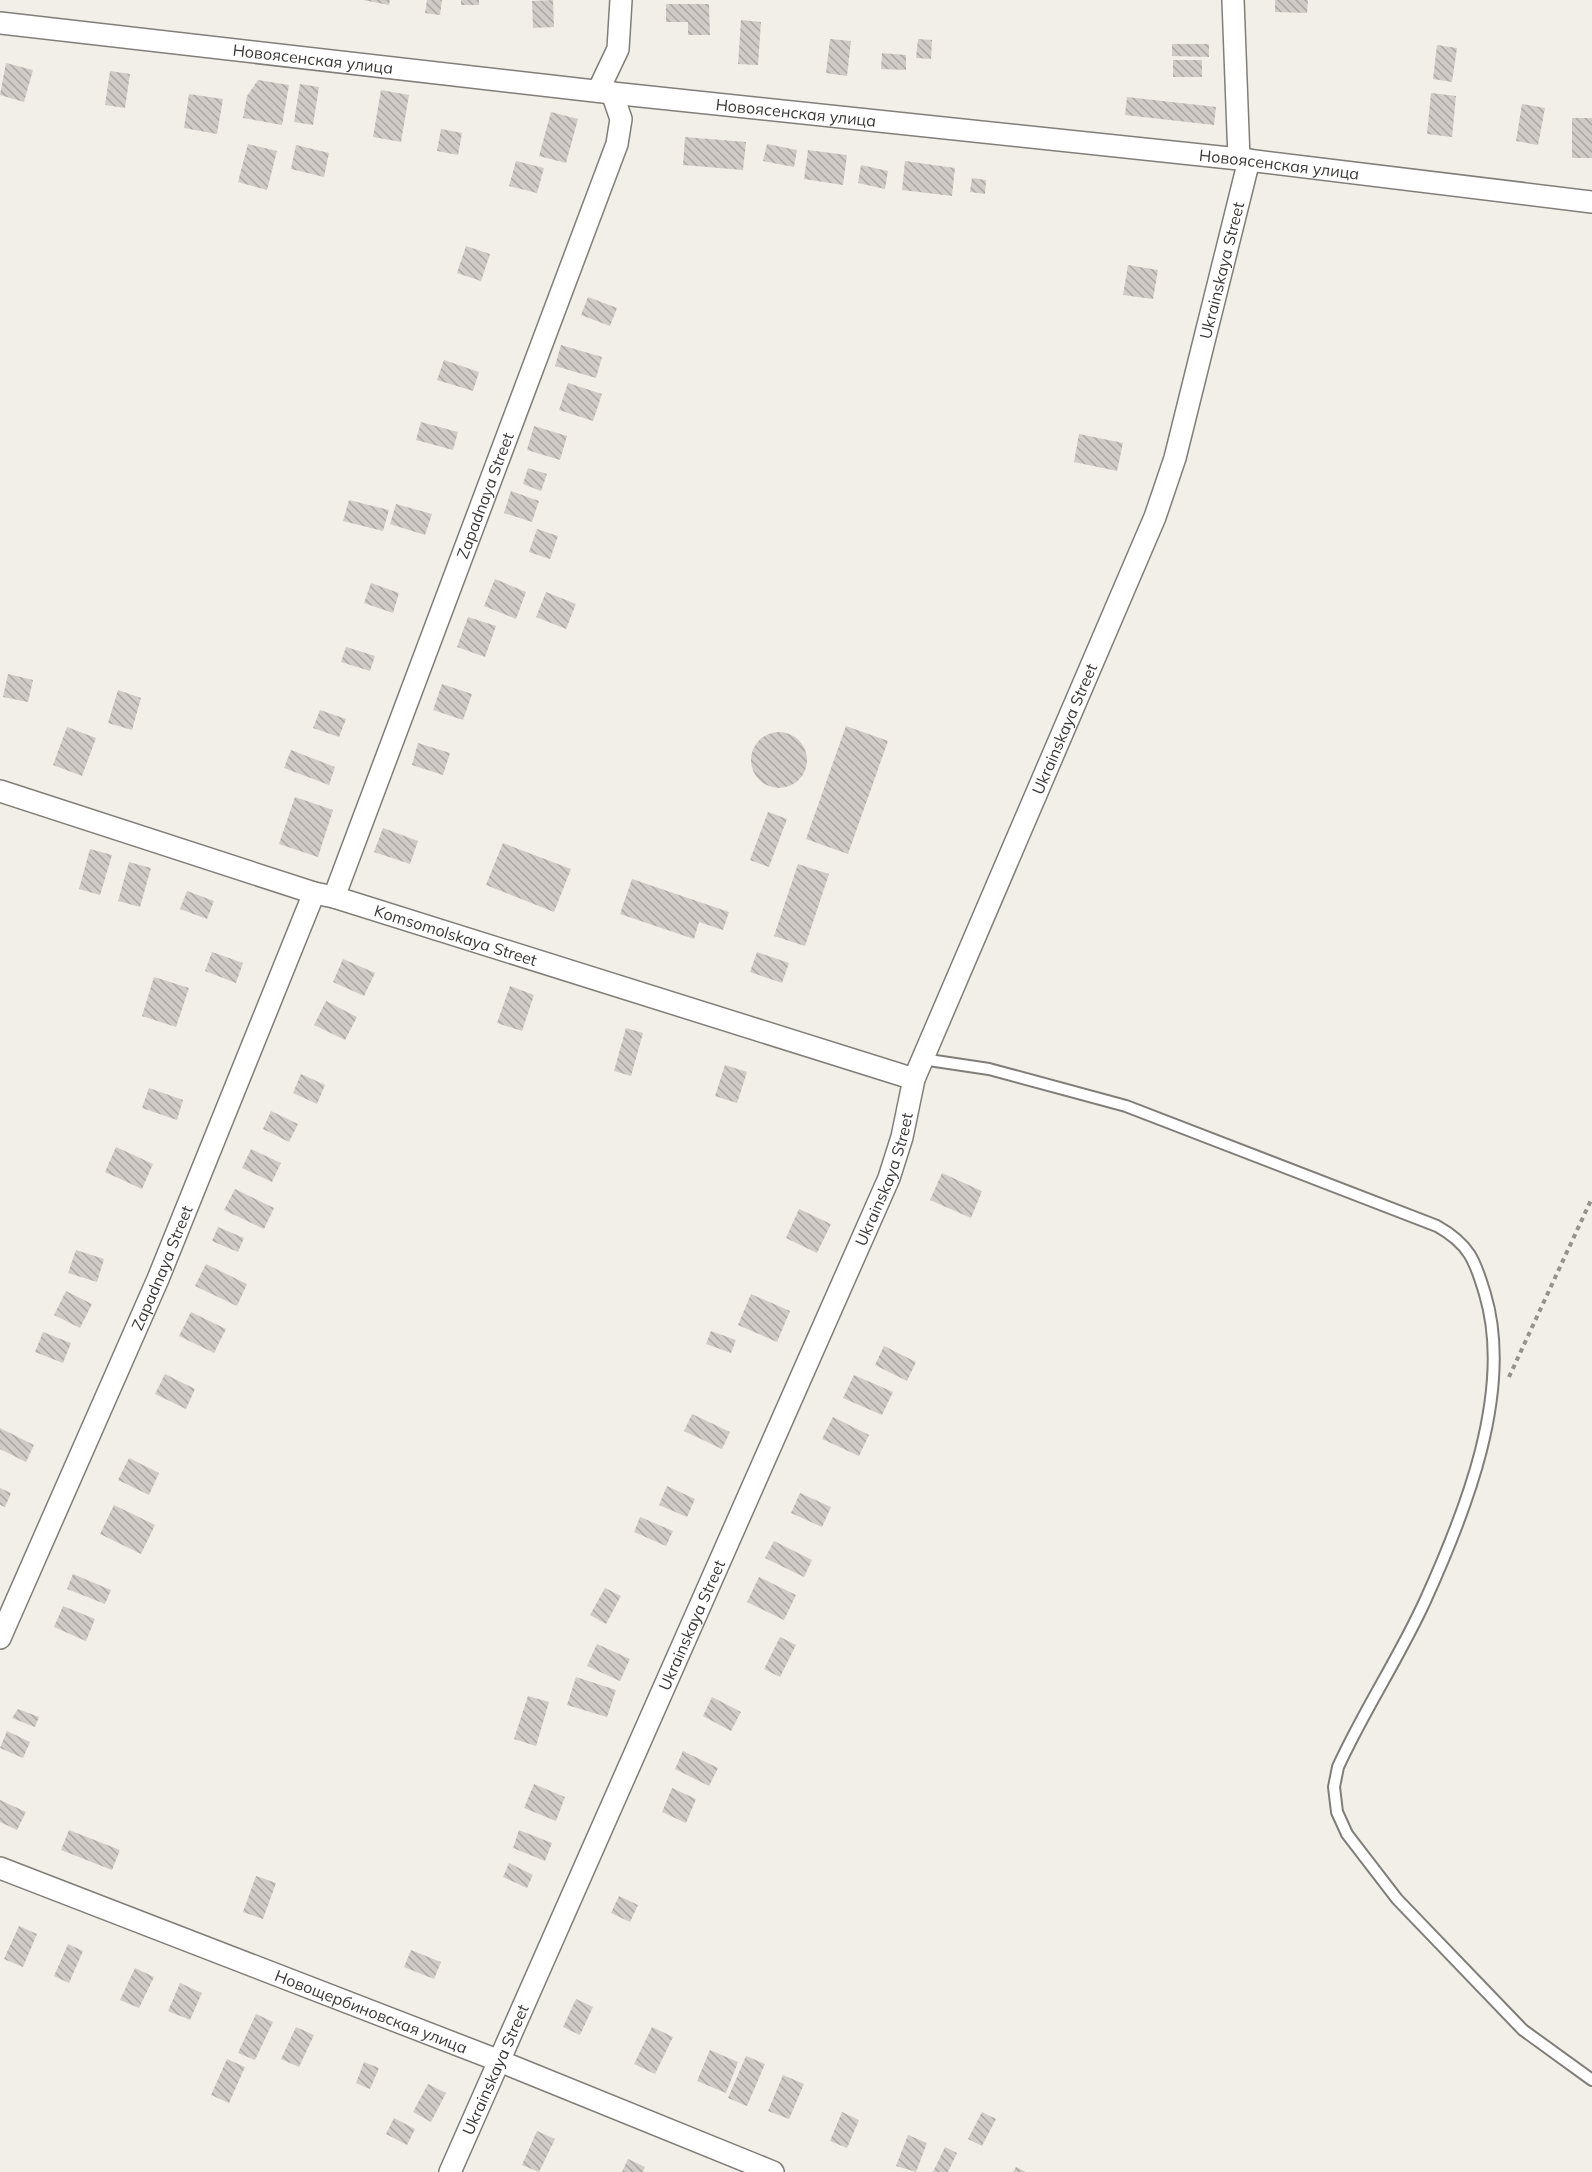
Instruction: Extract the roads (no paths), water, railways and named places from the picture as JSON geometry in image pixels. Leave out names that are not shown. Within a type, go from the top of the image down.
[{"type":"street","points":[[605,92],[618,49],[621,0]]},
{"type":"street","name":"Ukrainskaya Street","points":[[450,2172],[497,2060],[885,1188],[902,1137],[914,1079],[922,1059],[1155,517],[1175,458],[1244,159],[1233,0]]},
{"type":"street","name":"Новоясенская улица","points":[[0,23],[605,92],[1244,159],[1592,202]]},
{"type":"street","name":"Zapadnaya Street","points":[[0,1638],[324,895],[617,144],[621,119],[605,92]]},
{"type":"street","name":"Komsomolskaya Street","points":[[0,791],[324,895],[914,1079]]},
{"type":"street","name":"Новощербиновская улица","points":[[0,1868],[497,2060],[773,2172]]},
{"type":"lane","points":[[922,1059],[989,1069],[1162,1118],[1437,1226],[1459,1238],[1475,1262],[1493,1329],[1492,1382],[1485,1437],[1462,1510],[1424,1602],[1338,1767],[1334,1787],[1337,1812],[1347,1834],[1397,1899],[1437,1942],[1523,2030],[1561,2060],[1592,2080]]}]
